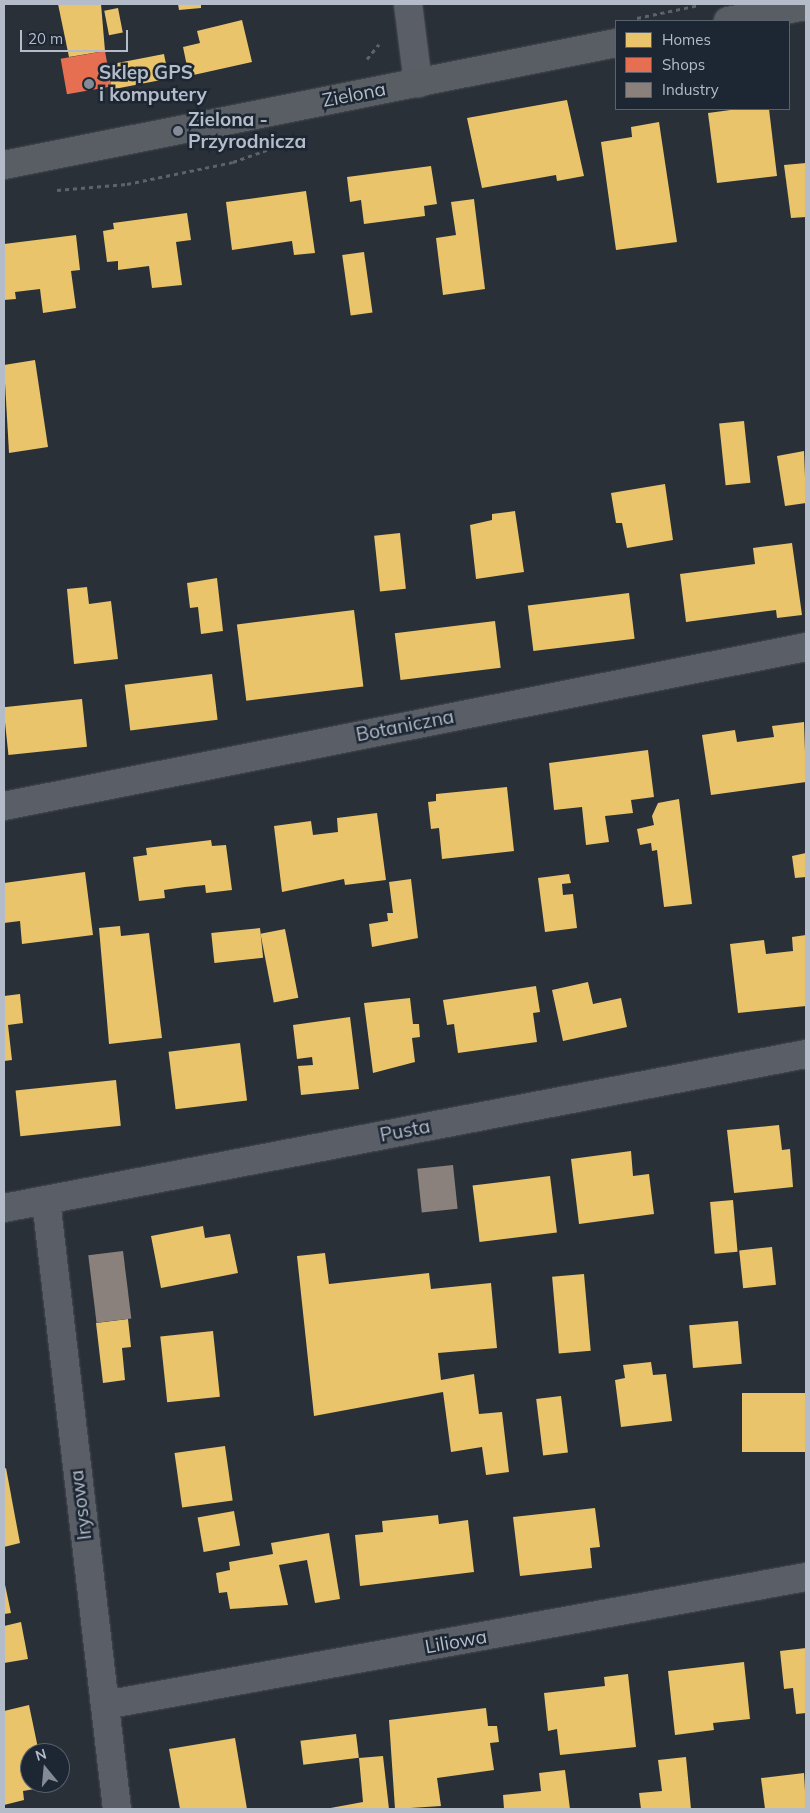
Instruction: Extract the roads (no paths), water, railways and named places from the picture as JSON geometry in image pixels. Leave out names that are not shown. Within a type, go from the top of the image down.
[{"type":"street","points":[[408,4],[418,83]]},
{"type":"street","points":[[733,20],[806,6]]},
{"type":"street","name":"Zielona","points":[[4,165],[418,83],[615,33]]},
{"type":"street","name":"Botaniczna","points":[[4,806],[806,647]]},
{"type":"street","name":"Pusta","points":[[4,1208],[806,1054]]},
{"type":"street","name":"Irysowa","points":[[46,1200],[117,1809]]},
{"type":"street","name":"Liliowa","points":[[105,1705],[806,1577]]},
{"type":"place","name":"Sklep GPS i komputery","points":[[89,84]]},
{"type":"place","name":"Zielona - Przyrodnicza","points":[[178,131]]}]
